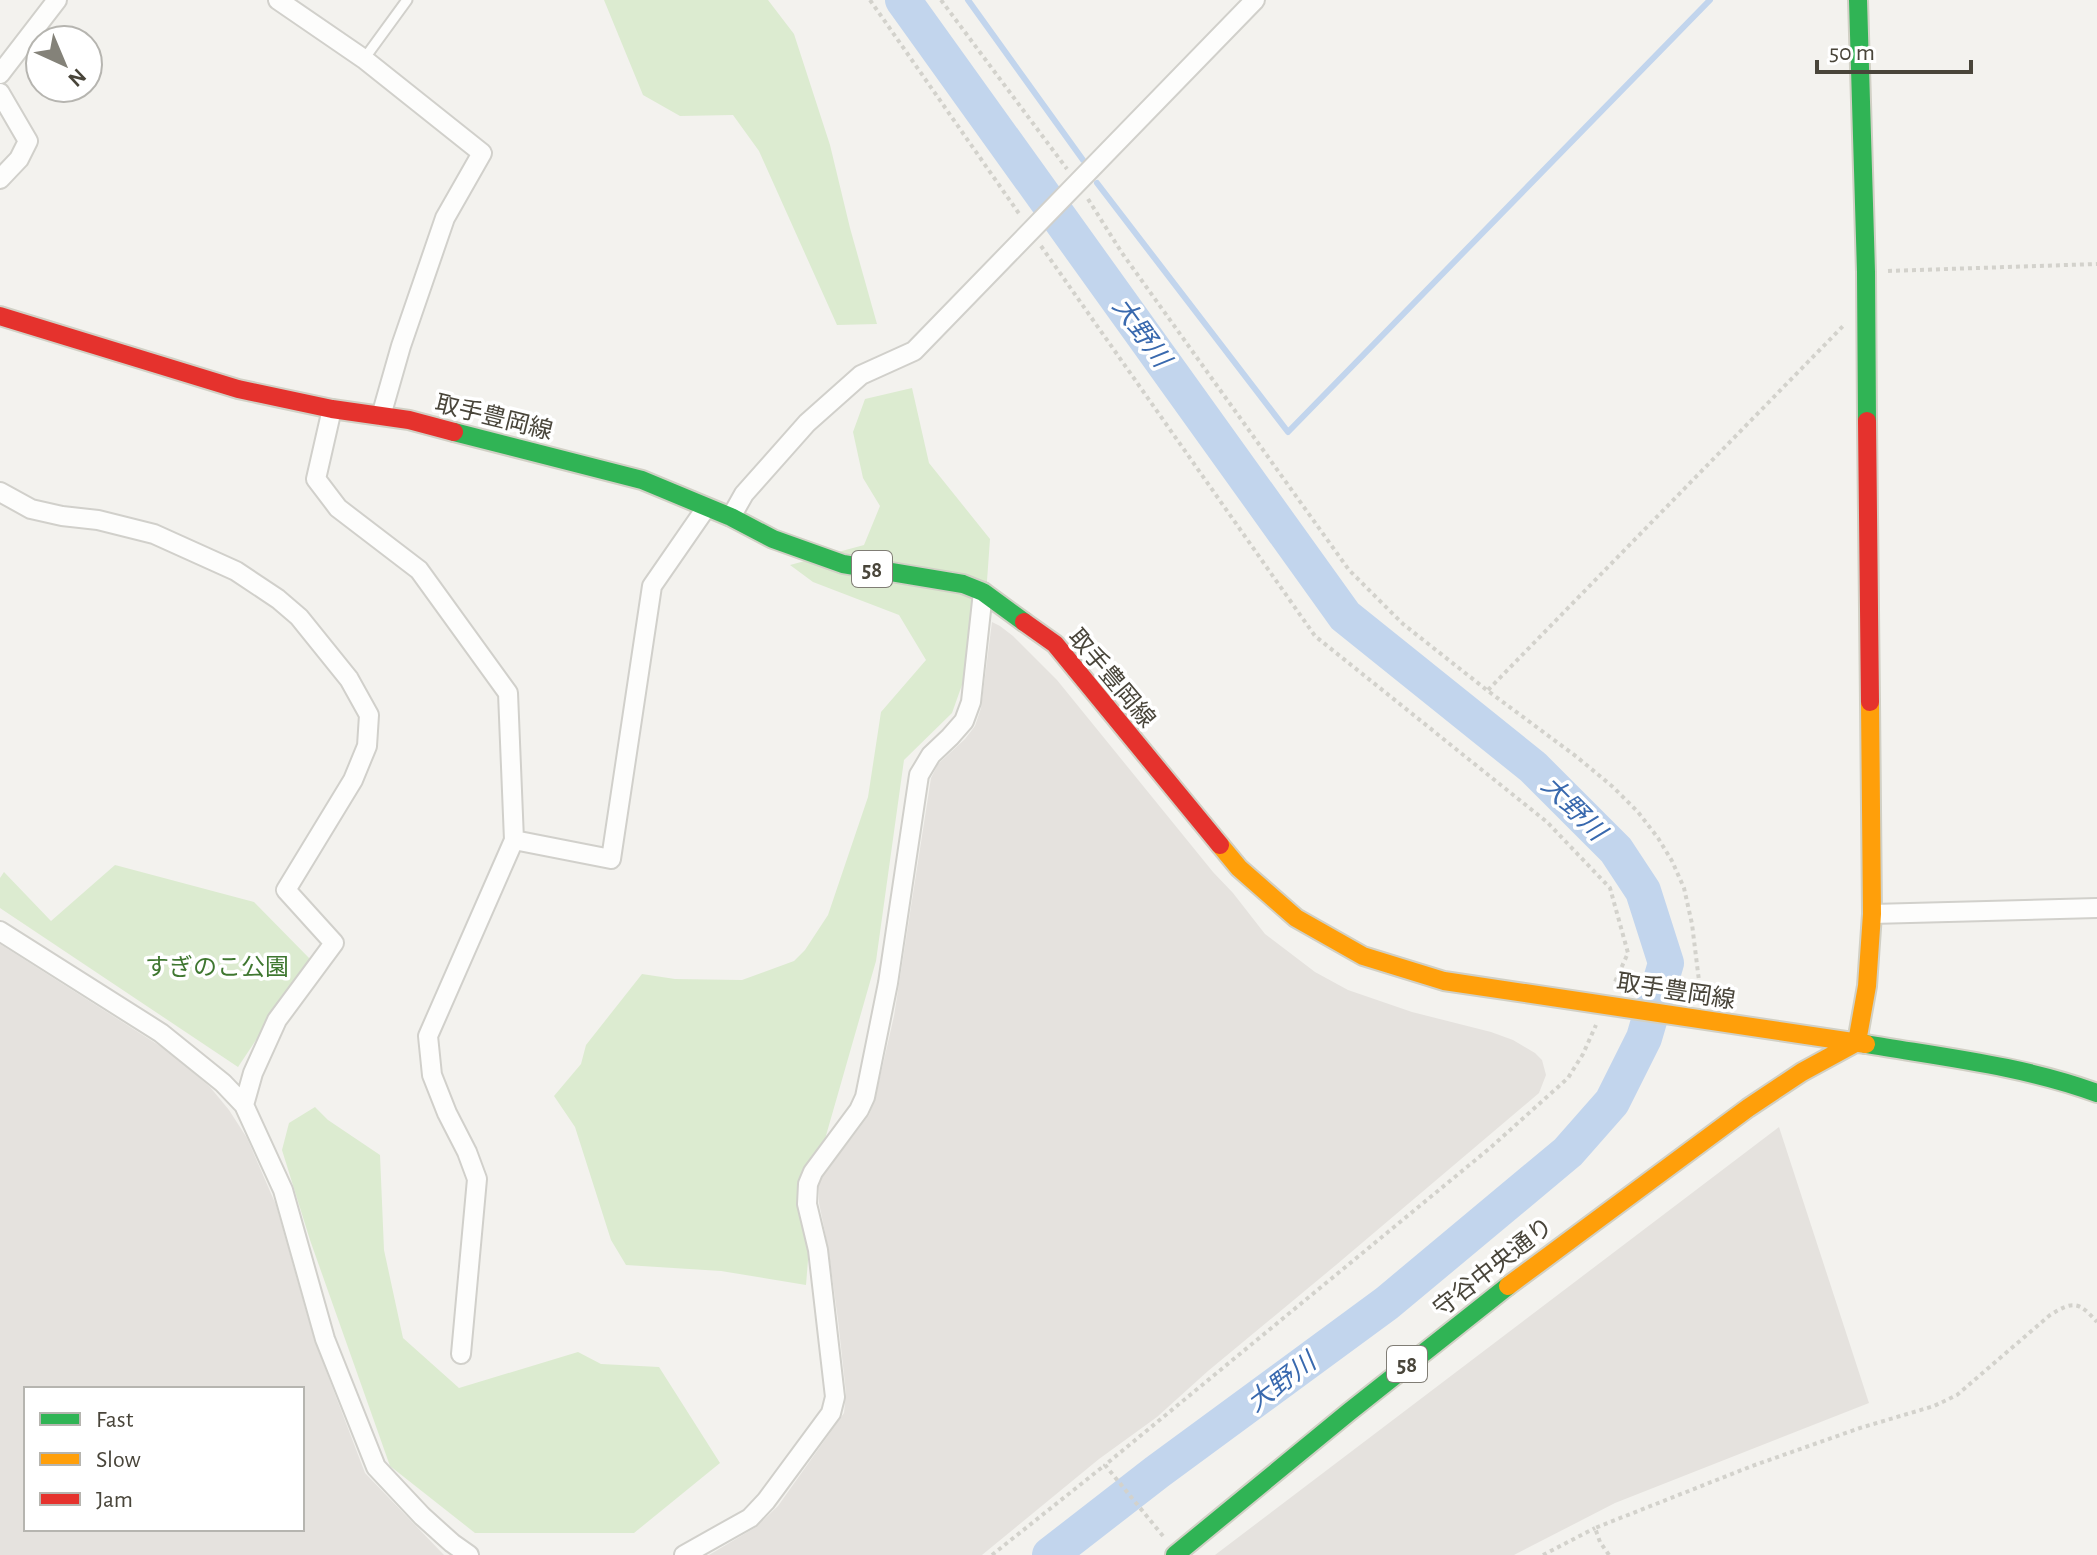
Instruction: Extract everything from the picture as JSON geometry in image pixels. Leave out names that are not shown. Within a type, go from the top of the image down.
[{"type":"main road","points":[[1857,1042],[1867,986],[1872,914],[1866,272],[1858,0]]},
{"type":"main road","name":"取手豊岡線","points":[[0,316],[238,389],[332,409],[409,420],[642,480],[731,517],[773,539],[843,564],[963,584],[983,592],[1055,644],[1239,868],[1296,918],[1363,956],[1444,981],[1857,1042],[2008,1069],[2097,1093]]},
{"type":"main road","name":"守谷中央通り","points":[[1176,1554],[1396,1373],[1561,1244],[1745,1110],[1810,1067],[1857,1042]]},
{"type":"street","points":[[0,74],[57,0]]},
{"type":"street","points":[[278,0],[364,59],[482,153],[445,218],[401,346],[381,416]]},
{"type":"street","points":[[731,517],[744,494],[807,423],[861,375],[914,351],[1255,0]]},
{"type":"street","points":[[0,93],[28,141],[19,159],[0,179]]},
{"type":"street","points":[[332,409],[316,479],[338,508],[419,570],[508,693],[514,840],[428,1036],[432,1075],[477,1179],[461,1354]]},
{"type":"street","points":[[0,492],[31,509],[98,520],[154,534],[236,571],[299,617],[349,679],[369,715],[367,746],[353,780],[286,890],[334,943],[277,1020],[253,1073],[244,1105]]},
{"type":"street","points":[[514,840],[611,859],[652,586],[706,508]]},
{"type":"street","points":[[684,1555],[750,1518],[831,1413],[835,1397],[818,1250],[807,1204],[808,1184],[865,1097],[888,983],[919,775],[931,755],[964,721],[971,702],[983,592]]},
{"type":"street","points":[[1872,914],[2097,908]]},
{"type":"street","points":[[0,931],[161,1033],[223,1083],[244,1105],[283,1190],[325,1339],[376,1467],[422,1516],[469,1555]]},
{"type":"lane","points":[[364,59],[407,0]]},
{"type":"path","points":[[870,0],[1315,636],[1547,822],[1610,888],[1628,953],[1614,1005],[1568,1078],[1490,1148],[992,1555]]},
{"type":"path","points":[[941,0],[1077,183],[1131,266],[1349,570],[1403,624],[1613,787],[1658,838],[1684,888],[1692,924],[1694,1018]]},
{"type":"path","points":[[1866,272],[2097,264]]},
{"type":"path","points":[[1488,691],[1844,325],[1865,308]]},
{"type":"path","points":[[1543,1555],[1595,1528],[1752,1466],[1934,1406],[1957,1395],[2063,1307],[2083,1307],[2097,1322]]},
{"type":"path","points":[[1105,1465],[1176,1554]]},
{"type":"path","points":[[1595,1528],[1609,1555]]},
{"type":"shaded area","points":[[992,622],[1013,636],[1057,680],[1265,934],[1315,972],[1348,990],[1412,1012],[1513,1040],[1542,1060],[1546,1075],[1539,1093],[1157,1417],[1099,1459],[982,1555],[709,1555],[756,1527],[778,1506],[844,1413],[846,1393],[828,1247],[819,1203],[819,1181],[869,1115],[875,1099],[894,1016],[931,778],[938,764],[975,726],[981,708]]},
{"type":"shaded area","points":[[0,944],[171,1053],[210,1087],[229,1110],[247,1138],[276,1205],[314,1339],[365,1473],[444,1555],[0,1555]]},
{"type":"shaded area","points":[[1779,1127],[1869,1403],[1615,1503],[1514,1555],[1215,1555]]},
{"type":"green space","points":[[604,0],[768,0],[794,34],[830,145],[877,324],[837,325],[759,151],[733,115],[680,116],[643,95]]},
{"type":"green space","points":[[912,388],[929,463],[990,539],[984,623],[952,713],[904,760],[876,961],[815,1174],[806,1285],[721,1271],[626,1265],[611,1240],[575,1127],[554,1096],[581,1064],[586,1045],[642,974],[675,979],[742,980],[794,961],[828,915],[868,797],[881,712],[926,660],[899,615],[813,582],[790,565],[864,545],[880,506],[863,478],[853,432],[865,399]]},
{"type":"green space","name":"すぎのこ公園","points":[[115,865],[254,902],[310,959],[238,1067],[0,908],[0,878],[4,872],[51,921]]},
{"type":"green space","points":[[315,1107],[328,1120],[380,1155],[384,1250],[403,1338],[459,1388],[578,1352],[601,1364],[659,1367],[720,1463],[634,1533],[475,1533],[390,1466],[310,1240],[282,1150],[289,1123]]},
{"type":"waterway","name":"大野川","points":[[903,0],[1345,616],[1533,767],[1616,850],[1643,891],[1666,963],[1644,1038],[1612,1102],[1568,1152],[1387,1303],[1050,1555]]},
{"type":"waterway","points":[[968,0],[1083,160]]},
{"type":"waterway","points":[[1097,183],[1288,432],[1710,0]]},
{"type":"traffic: fast","points":[[1858,0],[1867,421]]},
{"type":"traffic: fast","points":[[454,432],[642,480],[731,517],[773,539],[843,564],[963,584],[983,592],[1024,622]]},
{"type":"traffic: fast","points":[[1866,1044],[2012,1069],[2097,1093]]},
{"type":"traffic: fast","points":[[1175,1555],[1508,1286]]},
{"type":"traffic: slow","points":[[1857,1042],[1867,986],[1872,914],[1870,702]]},
{"type":"traffic: slow","points":[[1220,845],[1239,868],[1296,918],[1363,956],[1444,981],[1866,1044]]},
{"type":"traffic: slow","points":[[1508,1286],[1748,1108],[1802,1072],[1857,1042]]},
{"type":"traffic: jam","points":[[0,316],[238,389],[332,409],[409,420],[454,432]]},
{"type":"traffic: jam","points":[[1867,421],[1870,702]]},
{"type":"traffic: jam","points":[[1024,622],[1055,644],[1220,845]]}]
